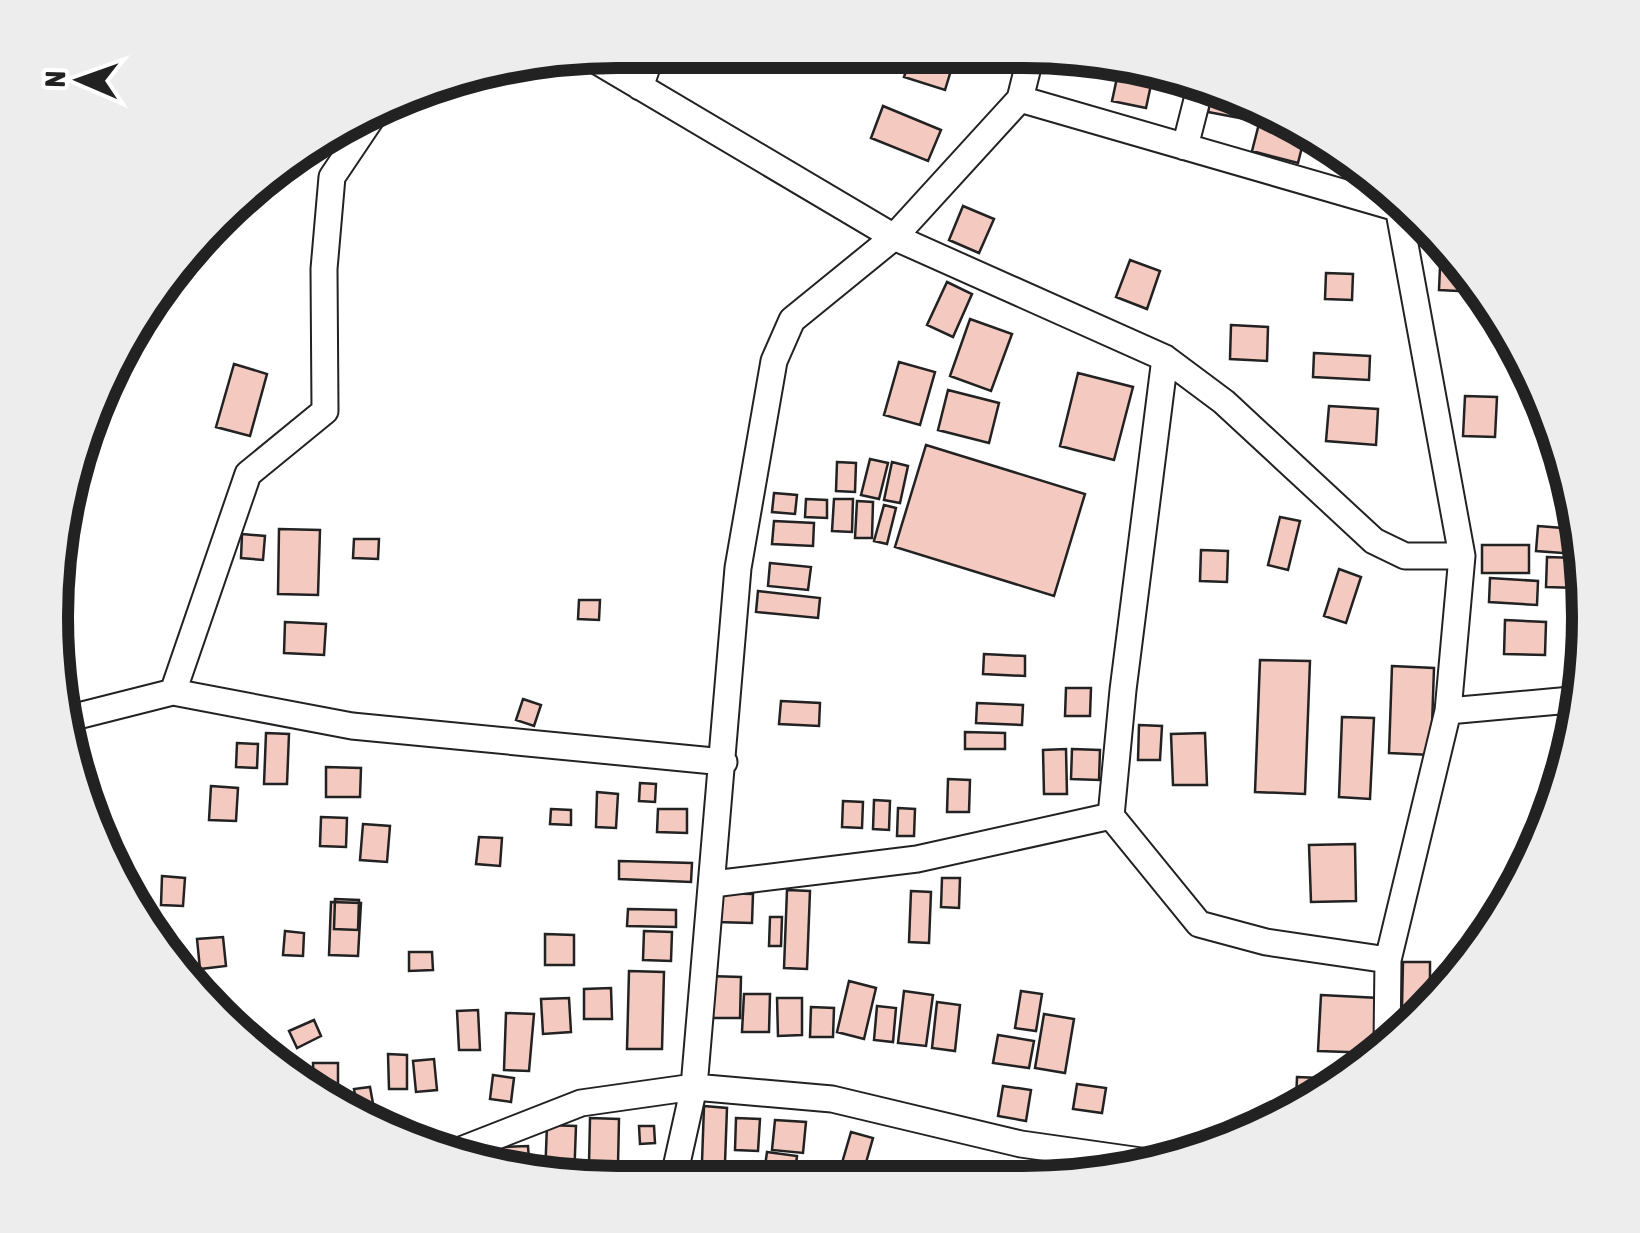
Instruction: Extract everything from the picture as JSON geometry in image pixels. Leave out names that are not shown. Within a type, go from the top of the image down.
[{"type":"street","points":[[609,68],[894,237],[1165,358],[1224,402],[1374,540],[1405,556],[1462,556]]},
{"type":"street","points":[[640,86],[646,68]]},
{"type":"street","points":[[676,1166],[694,1087],[738,568],[774,362],[792,320],[894,237],[1020,100],[1028,68]]},
{"type":"street","points":[[1185,147],[1198,96]]},
{"type":"street","points":[[1020,100],[1381,201]]},
{"type":"street","points":[[172,692],[248,474],[325,411],[324,269],[332,177],[363,130]]},
{"type":"street","points":[[1387,1027],[1388,960],[1448,711],[1462,556],[1399,217]]},
{"type":"street","points":[[1165,358],[1122,690],[1111,816],[1200,924],[1266,942],[1388,960]]},
{"type":"street","points":[[77,716],[172,692],[352,726],[724,762]]},
{"type":"street","points":[[1448,711],[1566,700]]},
{"type":"street","points":[[712,884],[916,859],[1111,816]]},
{"type":"street","points":[[471,1146],[580,1103],[694,1087],[832,1100],[1021,1144],[1116,1158]]},
{"type":"building","points":[[907,68],[952,68],[945,90],[904,77]]},
{"type":"building","points":[[1117,76],[1151,83],[1146,108],[1112,101]]},
{"type":"building","points":[[1210,101],[1246,115],[1245,119],[1208,112]]},
{"type":"building","points":[[883,106],[941,130],[928,161],[871,138]]},
{"type":"building","points":[[1260,121],[1303,144],[1298,163],[1252,151]]},
{"type":"building","points":[[963,206],[994,219],[979,253],[949,240]]},
{"type":"building","points":[[1130,260],[1160,271],[1147,309],[1116,297]]},
{"type":"building","points":[[1440,267],[1447,267],[1466,291],[1439,290]]},
{"type":"building","points":[[1326,273],[1353,274],[1352,300],[1325,299]]},
{"type":"building","points":[[947,282],[972,294],[953,337],[927,325]]},
{"type":"building","points":[[970,319],[1012,334],[991,391],[950,376]]},
{"type":"building","points":[[1231,325],[1268,327],[1267,361],[1230,359]]},
{"type":"building","points":[[1314,353],[1370,356],[1369,380],[1313,377]]},
{"type":"building","points":[[899,362],[935,372],[920,425],[884,415]]},
{"type":"building","points":[[234,364],[267,374],[250,436],[216,427]]},
{"type":"building","points":[[1078,373],[1133,387],[1114,460],[1060,446]]},
{"type":"building","points":[[948,390],[999,403],[989,443],[938,430]]},
{"type":"building","points":[[1465,396],[1497,397],[1495,437],[1463,436]]},
{"type":"building","points":[[1329,406],[1378,409],[1376,445],[1326,441]]},
{"type":"building","points":[[926,445],[1085,494],[1054,596],[895,547]]},
{"type":"building","points":[[870,459],[888,463],[879,499],[861,495]]},
{"type":"building","points":[[837,462],[856,463],[855,492],[836,491]]},
{"type":"building","points":[[892,462],[908,466],[900,503],[884,500]]},
{"type":"building","points":[[774,493],[797,495],[795,514],[772,512]]},
{"type":"building","points":[[806,499],[827,500],[827,518],[805,517]]},
{"type":"building","points":[[834,499],[853,499],[852,532],[832,531]]},
{"type":"building","points":[[857,501],[873,502],[872,538],[855,538]]},
{"type":"building","points":[[884,505],[896,508],[887,544],[874,541]]},
{"type":"building","points":[[1280,517],[1300,521],[1288,570],[1268,565]]},
{"type":"building","points":[[774,521],[814,523],[813,546],[772,544]]},
{"type":"building","points":[[1538,526],[1565,528],[1569,553],[1536,551]]},
{"type":"building","points":[[279,529],[320,530],[318,595],[278,594]]},
{"type":"building","points":[[242,534],[265,536],[263,560],[241,558]]},
{"type":"building","points":[[354,539],[379,539],[378,559],[353,558]]},
{"type":"building","points":[[1482,545],[1529,545],[1529,573],[1482,573]]},
{"type":"building","points":[[1201,550],[1228,551],[1227,582],[1200,581]]},
{"type":"building","points":[[1547,557],[1569,558],[1571,588],[1546,587]]},
{"type":"building","points":[[770,563],[811,567],[808,590],[768,586]]},
{"type":"building","points":[[1339,569],[1361,577],[1346,623],[1324,616]]},
{"type":"building","points":[[1490,578],[1538,581],[1537,605],[1489,602]]},
{"type":"building","points":[[758,591],[820,598],[818,618],[756,612]]},
{"type":"building","points":[[579,600],[600,600],[599,620],[578,619]]},
{"type":"building","points":[[1505,620],[1546,622],[1545,655],[1504,654]]},
{"type":"building","points":[[285,622],[326,624],[324,655],[284,653]]},
{"type":"building","points":[[984,654],[1025,656],[1025,676],[983,674]]},
{"type":"building","points":[[1260,660],[1310,661],[1305,794],[1255,792]]},
{"type":"building","points":[[1392,666],[1434,668],[1431,755],[1389,753]]},
{"type":"building","points":[[1066,688],[1091,688],[1090,716],[1065,716]]},
{"type":"building","points":[[523,699],[541,705],[534,726],[516,720]]},
{"type":"building","points":[[781,701],[820,703],[819,726],[779,724]]},
{"type":"building","points":[[977,703],[1023,705],[1022,725],[976,723]]},
{"type":"building","points":[[1342,717],[1374,718],[1370,799],[1339,797]]},
{"type":"building","points":[[1139,725],[1162,726],[1160,760],[1138,760]]},
{"type":"building","points":[[965,732],[1005,733],[1005,749],[965,749]]},
{"type":"building","points":[[266,733],[289,734],[287,784],[264,784]]},
{"type":"building","points":[[1205,733],[1207,785],[1173,785],[1171,734]]},
{"type":"building","points":[[237,743],[258,744],[257,768],[236,767]]},
{"type":"building","points":[[1066,749],[1067,794],[1044,794],[1043,750]]},
{"type":"building","points":[[1072,749],[1100,750],[1099,780],[1071,779]]},
{"type":"building","points":[[326,767],[361,768],[360,797],[326,797]]},
{"type":"building","points":[[948,779],[970,780],[969,812],[947,812]]},
{"type":"building","points":[[640,783],[656,784],[655,802],[639,801]]},
{"type":"building","points":[[211,786],[238,788],[236,821],[209,820]]},
{"type":"building","points":[[597,792],[618,794],[616,828],[596,827]]},
{"type":"building","points":[[874,800],[890,801],[889,830],[873,829]]},
{"type":"building","points":[[843,801],[863,802],[862,828],[842,827]]},
{"type":"building","points":[[898,808],[915,809],[914,836],[897,836]]},
{"type":"building","points":[[551,809],[571,810],[571,825],[550,824]]},
{"type":"building","points":[[658,809],[687,809],[687,833],[657,832]]},
{"type":"building","points":[[321,817],[347,818],[346,847],[320,846]]},
{"type":"building","points":[[363,824],[390,826],[387,862],[360,860]]},
{"type":"building","points":[[479,837],[502,838],[500,866],[476,864]]},
{"type":"building","points":[[1355,844],[1356,901],[1311,902],[1309,845]]},
{"type":"building","points":[[619,861],[692,863],[691,882],[619,879]]},
{"type":"building","points":[[162,876],[185,878],[183,906],[161,905]]},
{"type":"building","points":[[942,878],[960,878],[959,908],[941,907]]},
{"type":"building","points":[[787,890],[810,891],[807,969],[784,968]]},
{"type":"building","points":[[911,891],[931,892],[929,943],[909,942]]},
{"type":"building","points":[[717,893],[753,894],[752,923],[716,922]]},
{"type":"building","points":[[335,899],[359,900],[358,930],[334,929]]},
{"type":"building","points":[[331,902],[361,903],[358,956],[329,955]]},
{"type":"building","points":[[628,909],[676,910],[676,927],[627,926]]},
{"type":"building","points":[[770,917],[782,917],[781,946],[769,946]]},
{"type":"building","points":[[285,931],[304,933],[303,956],[283,955]]},
{"type":"building","points":[[644,931],[672,932],[671,961],[643,960]]},
{"type":"building","points":[[545,934],[574,935],[574,965],[545,965]]},
{"type":"building","points":[[223,937],[226,966],[200,969],[197,939]]},
{"type":"building","points":[[409,952],[432,952],[433,970],[409,971]]},
{"type":"building","points":[[1403,962],[1430,962],[1430,985],[1410,1007],[1402,1007]]},
{"type":"building","points":[[629,971],[664,972],[662,1049],[627,1049]]},
{"type":"building","points":[[708,976],[741,977],[740,1018],[707,1018]]},
{"type":"building","points":[[849,981],[876,988],[864,1039],[837,1032]]},
{"type":"building","points":[[611,988],[612,1019],[584,1019],[584,989]]},
{"type":"building","points":[[904,991],[933,995],[926,1046],[898,1043]]},
{"type":"building","points":[[1021,991],[1042,994],[1036,1031],[1015,1028]]},
{"type":"building","points":[[744,994],[770,994],[769,1032],[742,1032]]},
{"type":"building","points":[[1321,995],[1379,998],[1377,1036],[1358,1052],[1318,1051]]},
{"type":"building","points":[[569,998],[571,1032],[543,1034],[541,999]]},
{"type":"building","points":[[777,998],[802,998],[802,1035],[778,1036]]},
{"type":"building","points":[[937,1002],[960,1005],[955,1051],[932,1048]]},
{"type":"building","points":[[877,1006],[896,1008],[893,1042],[874,1040]]},
{"type":"building","points":[[811,1007],[834,1008],[833,1037],[810,1037]]},
{"type":"building","points":[[478,1010],[480,1050],[459,1050],[457,1011]]},
{"type":"building","points":[[506,1013],[534,1014],[529,1071],[504,1070]]},
{"type":"building","points":[[1044,1014],[1074,1019],[1065,1073],[1035,1068]]},
{"type":"building","points":[[314,1020],[321,1036],[297,1048],[289,1031]]},
{"type":"building","points":[[998,1035],[1034,1041],[1029,1068],[993,1063]]},
{"type":"building","points":[[388,1054],[407,1055],[407,1089],[389,1089]]},
{"type":"building","points":[[434,1059],[437,1090],[416,1092],[413,1061]]},
{"type":"building","points":[[313,1063],[338,1063],[338,1090],[313,1074]]},
{"type":"building","points":[[493,1075],[514,1078],[511,1102],[490,1099]]},
{"type":"building","points":[[1297,1077],[1321,1078],[1298,1092]]},
{"type":"building","points":[[1077,1084],[1106,1088],[1102,1113],[1073,1109]]},
{"type":"building","points":[[1003,1086],[1031,1090],[1026,1121],[998,1116]]},
{"type":"building","points":[[370,1087],[374,1109],[356,1099],[354,1089]]},
{"type":"building","points":[[704,1106],[727,1108],[725,1163],[702,1162]]},
{"type":"building","points":[[590,1118],[619,1119],[618,1165],[589,1164]]},
{"type":"building","points":[[736,1118],[760,1119],[758,1151],[735,1150]]},
{"type":"building","points":[[775,1120],[806,1122],[803,1153],[772,1150]]},
{"type":"building","points":[[547,1125],[576,1126],[575,1163],[546,1161]]},
{"type":"building","points":[[639,1126],[654,1126],[655,1143],[640,1144]]},
{"type":"building","points":[[851,1132],[873,1138],[865,1166],[841,1166]]},
{"type":"building","points":[[528,1146],[529,1158],[503,1154],[503,1147]]},
{"type":"building","points":[[767,1152],[797,1156],[796,1166],[765,1166]]}]
